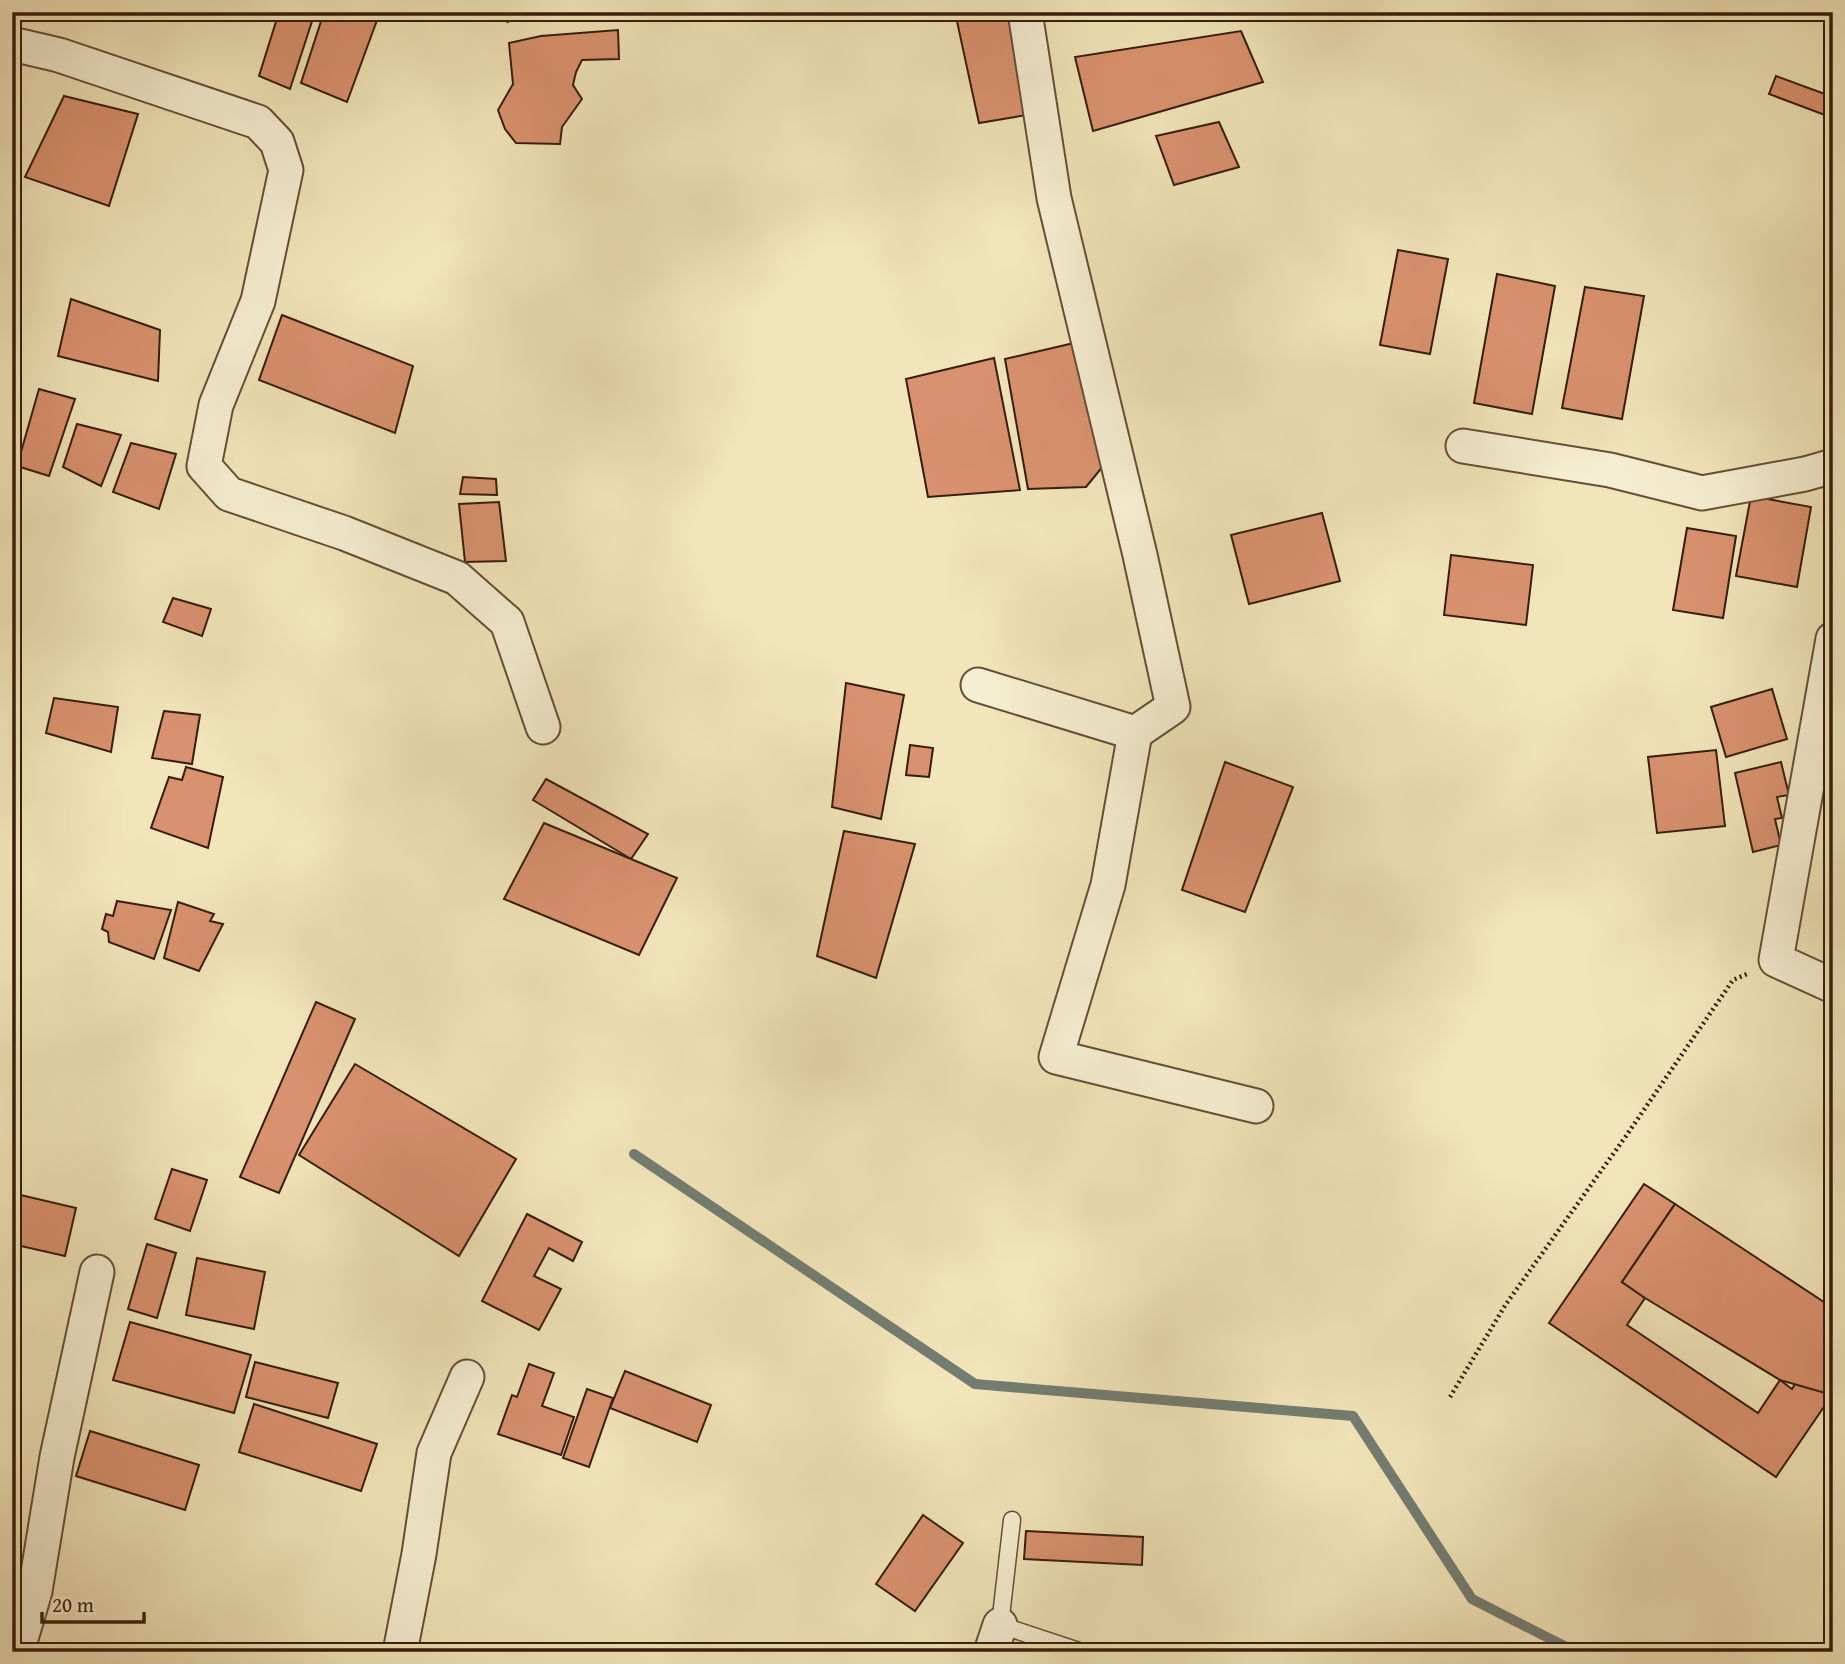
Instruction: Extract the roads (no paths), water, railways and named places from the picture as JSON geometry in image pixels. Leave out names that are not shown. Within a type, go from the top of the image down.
[{"type":"street","points":[[1025,12],[1054,198],[1140,555],[1172,707],[1135,733],[1108,885],[1056,1057],[1256,1106]]},
{"type":"street","points":[[12,44],[59,55],[258,122],[277,142],[286,170],[258,302],[216,405],[204,466],[229,494],[344,533],[457,578],[507,622],[543,727]]},
{"type":"street","points":[[1463,446],[1610,470],[1702,493],[1805,474],[1833,466]]},
{"type":"street","points":[[1833,639],[1776,960],[1833,985]]},
{"type":"street","points":[[978,685],[1135,733]]},
{"type":"street","points":[[17,1652],[34,1591],[57,1457],[97,1272]]},
{"type":"street","points":[[400,1652],[419,1555],[434,1453],[467,1377]]},
{"type":"lane","points":[[1012,1520],[995,1639],[1083,1652]]},
{"type":"waterway","points":[[634,1154],[975,1384],[1353,1416],[1472,1599],[1576,1652]]}]
